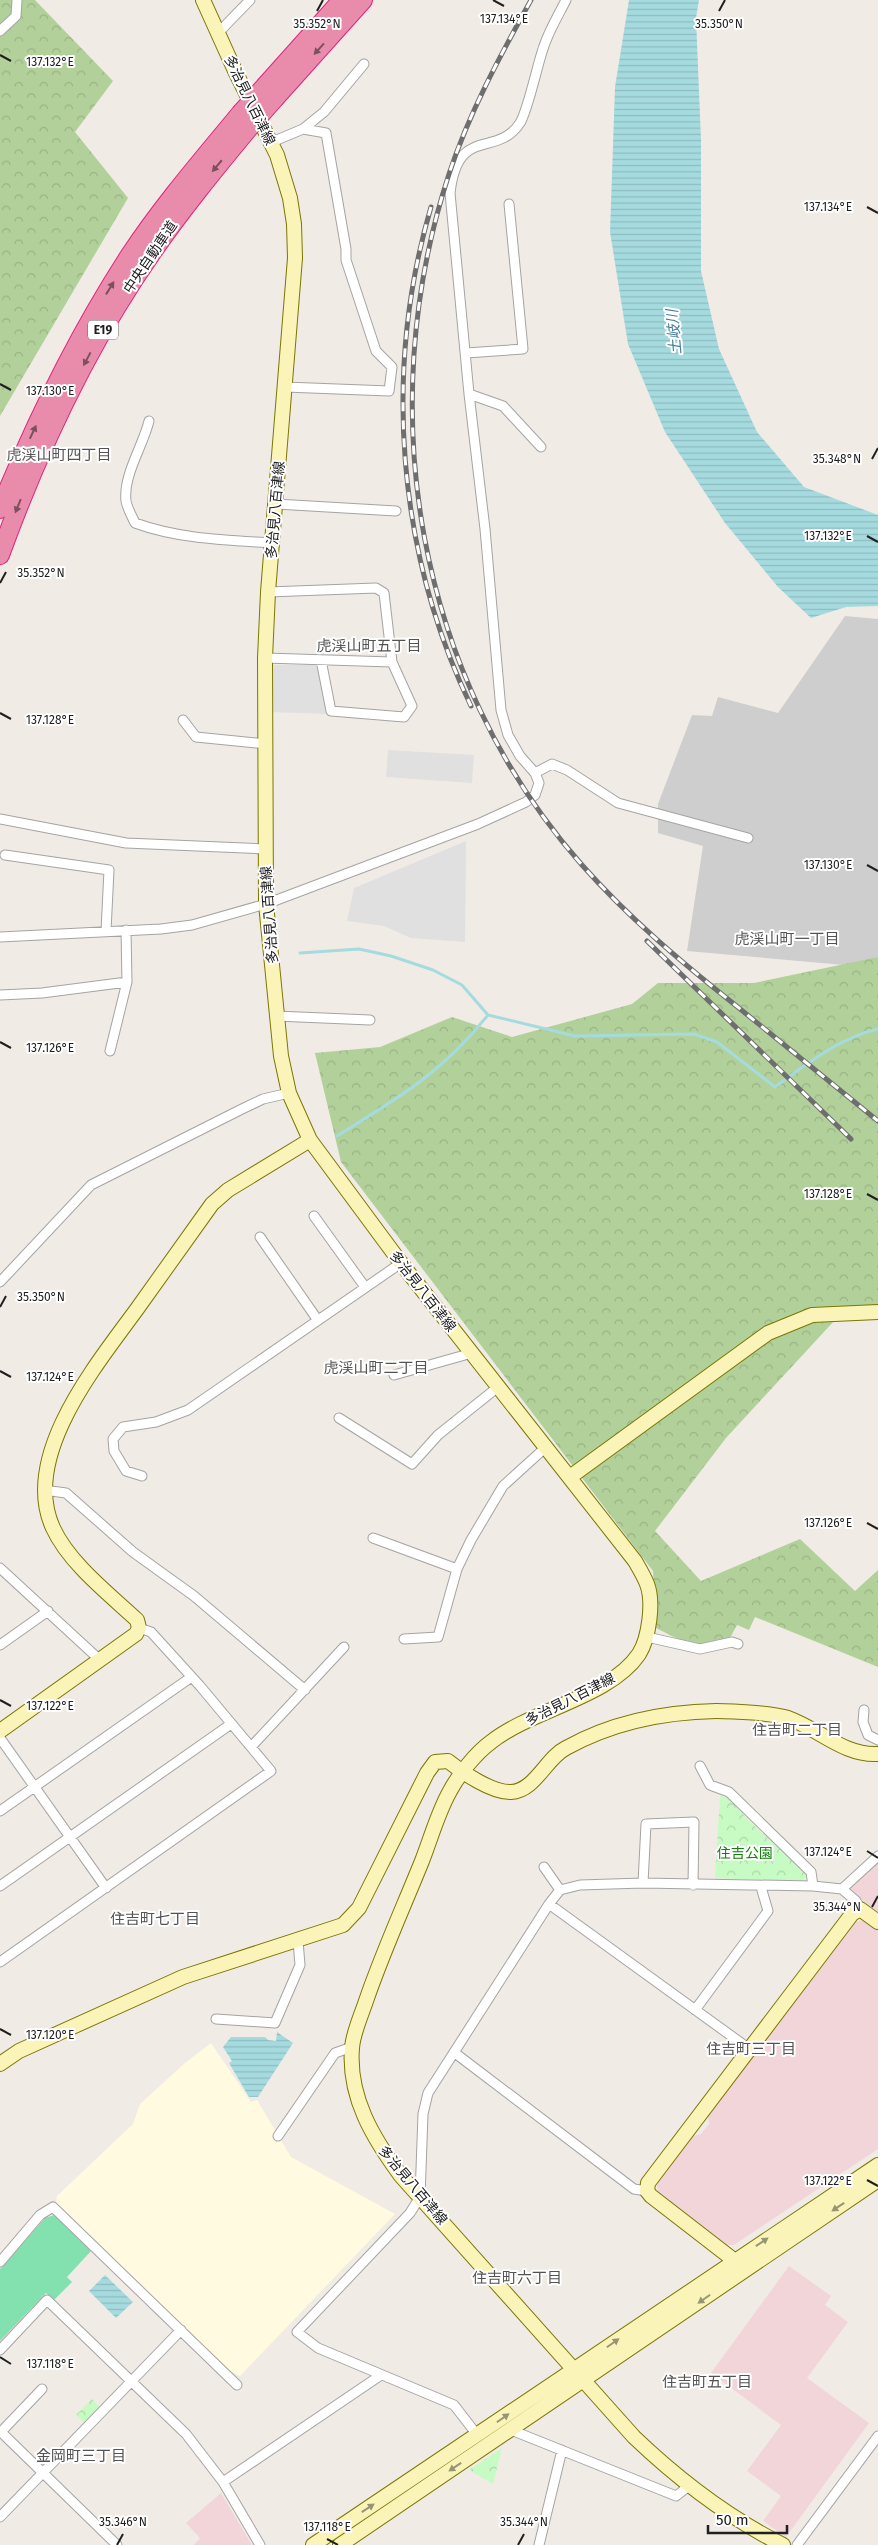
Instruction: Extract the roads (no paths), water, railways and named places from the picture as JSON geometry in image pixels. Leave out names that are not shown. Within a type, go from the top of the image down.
[{"type":"highway","name":"中央自動車道","points":[[271,91],[342,0]]},
{"type":"highway","name":"中央自動車道","points":[[0,509],[19,463],[62,373],[108,291],[156,218],[271,91],[363,0]]},
{"type":"highway","name":"中央自動車道","points":[[0,555],[36,463],[99,337],[152,252],[201,185],[244,121]]},
{"type":"highway","points":[[0,497],[19,463]]},
{"type":"street","points":[[0,31],[16,16],[18,0]]},
{"type":"street","name":"多治見八百津線","points":[[203,0],[236,73],[272,142],[290,198],[294,224],[295,258],[268,592],[265,658],[266,904],[276,1016],[281,1056],[289,1092],[310,1140],[400,1263],[635,1561],[648,1586],[650,1614],[647,1637],[639,1654],[627,1669],[605,1684],[528,1719],[491,1741],[475,1756],[450,1790],[374,1976],[352,2047],[352,2072],[362,2114],[378,2145],[420,2197],[583,2382],[634,2437],[689,2486],[725,2512],[783,2545]]},
{"type":"street","points":[[218,33],[250,0]]},
{"type":"street","points":[[0,936],[192,925],[266,904],[478,824],[526,802],[535,795],[539,783],[535,773],[520,756],[508,735],[500,710],[485,529],[468,394],[466,353],[450,193],[452,178],[465,151],[475,145],[493,142],[509,134],[521,122],[543,47],[566,0]]},
{"type":"street","points":[[272,142],[303,129],[324,112],[364,64]]},
{"type":"street","points":[[285,387],[389,391],[392,367],[376,351],[346,260],[346,249],[326,133],[303,129]]},
{"type":"street","points":[[466,353],[523,348],[510,204]]},
{"type":"street","points":[[468,394],[503,406],[542,447]]},
{"type":"street","points":[[149,421],[144,438],[130,469],[126,500],[135,523],[158,532],[205,539],[272,543]]},
{"type":"street","points":[[276,504],[396,511]]},
{"type":"street","points":[[268,592],[376,588],[384,594],[392,662],[412,706],[404,717],[331,711],[321,660]]},
{"type":"street","points":[[265,658],[392,662]]},
{"type":"street","points":[[183,720],[196,737],[266,744]]},
{"type":"street","points":[[535,773],[552,764],[567,770],[618,804],[748,838]]},
{"type":"street","points":[[0,819],[126,843],[265,849]]},
{"type":"street","points":[[5,854],[109,870],[106,931]]},
{"type":"street","points":[[110,1051],[127,982],[126,930]]},
{"type":"street","points":[[0,995],[42,993],[127,982]]},
{"type":"street","points":[[276,1016],[370,1020]]},
{"type":"street","points":[[0,1282],[91,1185],[263,1099],[289,1092]]},
{"type":"street","points":[[0,1730],[101,1661],[136,1634],[139,1628],[136,1620],[92,1577],[61,1543],[46,1508],[44,1490],[49,1462],[59,1434],[82,1385],[212,1204],[228,1190],[310,1140]]},
{"type":"street","points":[[314,1216],[364,1287]]},
{"type":"street","points":[[260,1237],[317,1319]]},
{"type":"street","points":[[142,1476],[126,1471],[114,1451],[113,1439],[123,1427],[156,1422],[188,1410],[400,1263]]},
{"type":"street","points":[[570,1477],[768,1333],[812,1315],[878,1312]]},
{"type":"street","points":[[394,1375],[472,1353]]},
{"type":"street","points":[[339,1418],[412,1464],[438,1434],[498,1387]]},
{"type":"street","points":[[404,1639],[438,1637],[457,1569],[503,1486],[546,1447]]},
{"type":"street","points":[[44,1490],[66,1493],[133,1552],[194,1596],[305,1690]]},
{"type":"street","points":[[373,1538],[457,1569]]},
{"type":"street","points":[[0,1568],[101,1661]]},
{"type":"street","points":[[0,1645],[48,1611]]},
{"type":"street","points":[[0,1962],[271,1771],[151,1632],[139,1628]]},
{"type":"street","points":[[647,1637],[700,1649],[732,1642],[738,1644]]},
{"type":"street","points":[[251,1746],[344,1647]]},
{"type":"street","points":[[0,1811],[190,1678]]},
{"type":"street","points":[[864,1710],[863,1722],[868,1735],[878,1740]]},
{"type":"street","points":[[0,2064],[19,2051],[183,1977],[343,1925],[359,1908],[427,1772],[435,1762],[448,1761],[463,1773],[499,1791],[520,1790],[533,1781],[550,1760],[565,1748],[642,1720],[683,1712],[718,1711],[786,1718],[858,1754],[878,1754]]},
{"type":"street","points":[[0,1886],[232,1724]]},
{"type":"street","points":[[0,1738],[72,1837],[106,1888]]},
{"type":"street","points":[[700,1766],[710,1785],[729,1792],[811,1872],[812,1886]]},
{"type":"street","points":[[643,1883],[646,1824],[694,1822],[693,1885]]},
{"type":"street","points":[[842,1889],[878,1856]]},
{"type":"street","points":[[544,1867],[560,1890]]},
{"type":"street","points":[[478,2436],[454,2405],[318,2348],[296,2332],[410,2213],[420,2197],[423,2114],[428,2093],[560,1890],[580,1885],[643,1883],[761,1887],[812,1886],[842,1889],[856,1901],[860,1909],[878,1922]]},
{"type":"street","points":[[695,2010],[768,1911],[761,1887]]},
{"type":"street","points":[[550,1904],[748,2048]]},
{"type":"street","points":[[735,2261],[651,2196],[647,2190],[648,2183],[748,2048],[852,1914],[860,1909]]},
{"type":"street","points":[[216,2019],[276,2023],[300,1965],[298,1941]]},
{"type":"street","points":[[278,2136],[335,2053],[352,2047]]},
{"type":"street","points":[[455,2053],[634,2189],[647,2190]]},
{"type":"street","points":[[313,2545],[478,2436],[878,2165]]},
{"type":"street","points":[[340,2545],[583,2382],[878,2180]]},
{"type":"street","points":[[0,2262],[40,2215],[53,2207],[237,2385]]},
{"type":"street","points":[[0,2350],[47,2300],[186,2434],[223,2482],[260,2545]]},
{"type":"street","points":[[0,2517],[181,2330]]},
{"type":"street","points":[[223,2482],[381,2375]]},
{"type":"street","points":[[42,2388],[1,2431],[117,2545]]},
{"type":"street","points":[[511,2430],[676,2496],[689,2486]]},
{"type":"street","points":[[797,2545],[878,2436]]},
{"type":"street","points":[[539,2545],[562,2450]]},
{"type":"water","name":"土岐川","points":[[629,0],[699,0],[696,18],[701,140],[701,271],[719,349],[757,432],[804,487],[878,515],[878,606],[846,607],[811,618],[778,587],[725,523],[665,432],[628,344],[610,232],[615,87]]},
{"type":"water","points":[[277,2032],[293,2043],[258,2097],[249,2097],[229,2063],[232,2061],[223,2047],[231,2037],[265,2037],[268,2040],[276,2041]]},
{"type":"water","points":[[105,2275],[133,2302],[116,2318],[89,2291]]},
{"type":"waterway","points":[[300,953],[359,949],[391,956],[433,970],[462,985],[488,1015],[575,1036],[694,1034],[717,1042],[775,1087],[837,1045],[878,1029]]},
{"type":"waterway","points":[[337,1136],[380,1109],[436,1069],[454,1053],[488,1015]]},
{"type":"railway","points":[[531,0],[497,64],[457,151],[449,174],[426,263],[414,355],[413,446],[424,537],[447,626],[480,711],[525,791],[582,865],[618,903],[674,955],[878,1121]]},
{"type":"railway","points":[[431,207],[416,269],[407,332],[403,396],[405,460],[413,524],[427,586],[446,647],[471,706]]},
{"type":"railway","points":[[647,941],[851,1139]]},
{"type":"district","name":"虎渓山町四丁目","points":[[59,455]]},
{"type":"district","name":"虎渓山町五丁目","points":[[369,646]]},
{"type":"district","name":"虎渓山町一丁目","points":[[787,939]]},
{"type":"district","name":"虎渓山町二丁目","points":[[376,1368]]},
{"type":"district","name":"住吉町二丁目","points":[[797,1730]]},
{"type":"district","name":"住吉町七丁目","points":[[155,1919]]},
{"type":"district","name":"住吉町三丁目","points":[[751,2049]]},
{"type":"district","name":"住吉町六丁目","points":[[517,2278]]},
{"type":"district","name":"住吉町五丁目","points":[[707,2382]]},
{"type":"district","name":"金岡町三丁目","points":[[81,2456]]},
{"type":"park label","name":"住吉公園","points":[[745,1853]]}]
